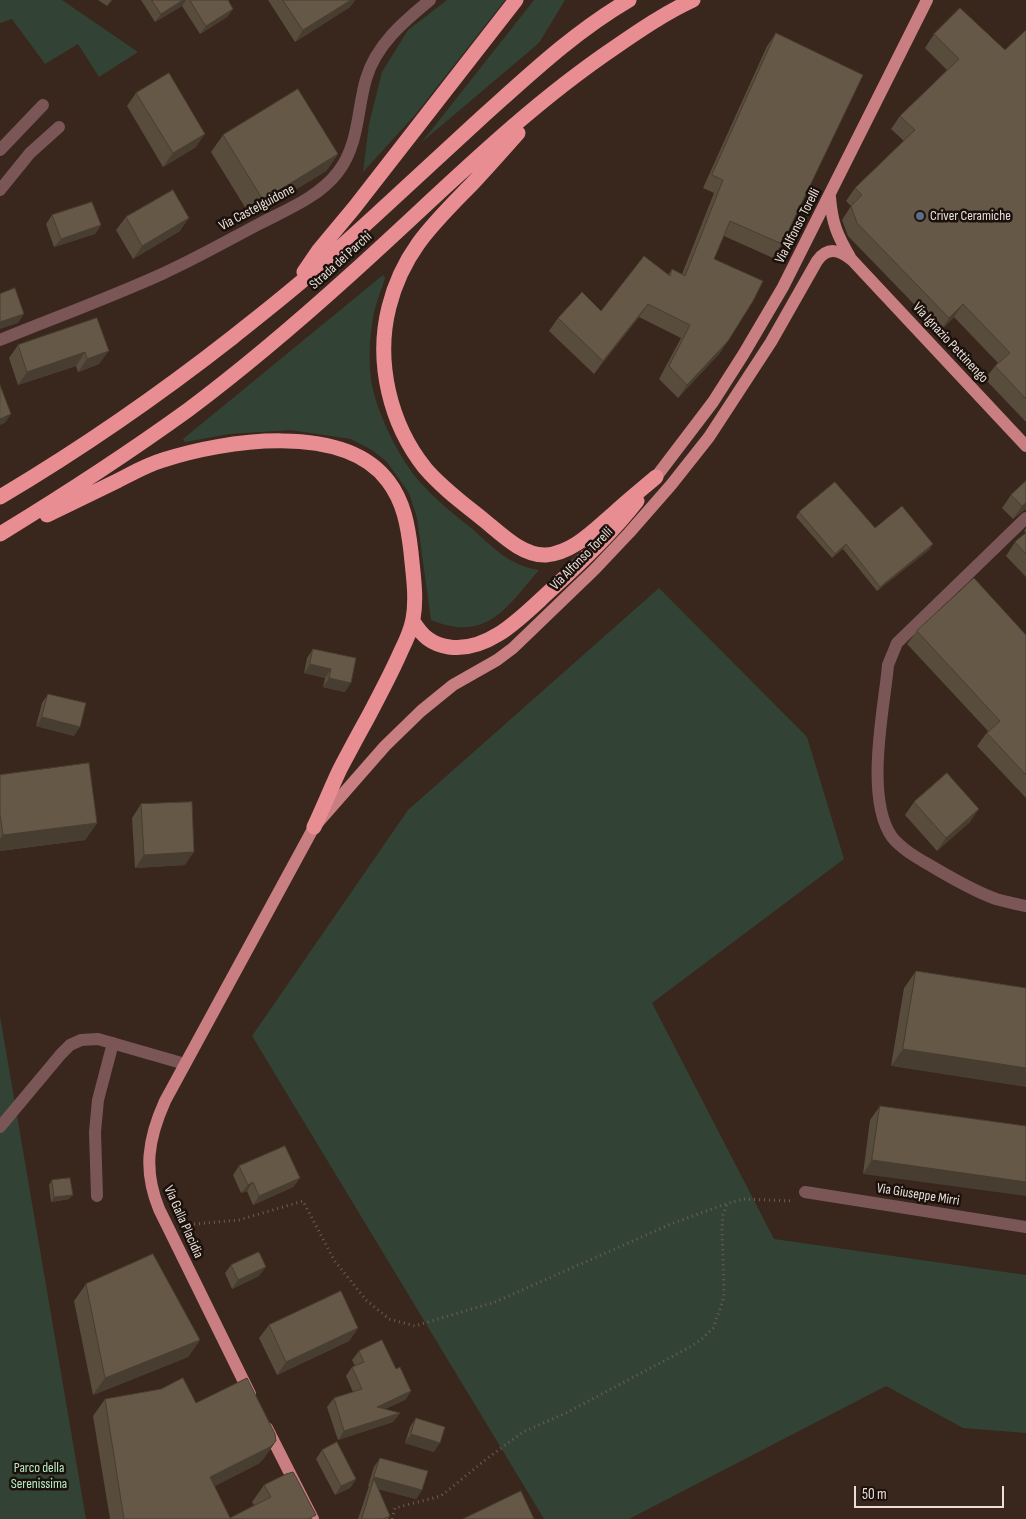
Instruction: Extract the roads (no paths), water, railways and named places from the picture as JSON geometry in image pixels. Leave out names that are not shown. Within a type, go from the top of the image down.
[{"type":"highway","points":[[297,284],[319,250],[516,0]]},
{"type":"highway","name":"Strada dei Parchi","points":[[0,497],[94,438],[170,385],[254,320],[328,258],[538,66],[585,30],[629,0]]},
{"type":"highway","name":"Strada dei Parchi","points":[[0,535],[116,461],[240,370],[338,286],[462,172],[558,88],[649,24],[693,0]]},
{"type":"highway","points":[[558,88],[491,164],[433,224],[408,258],[389,306],[384,336],[384,368],[390,395],[410,446],[434,478],[508,540],[526,551],[546,555],[566,549],[581,540],[656,477]]},
{"type":"highway","points":[[0,535],[152,464],[183,454],[244,443],[295,442],[324,444],[352,452],[384,476],[398,496],[406,519],[415,594],[413,621],[394,668],[340,769],[314,827]]},
{"type":"highway","points":[[413,621],[425,638],[454,648],[478,644],[504,630],[591,552],[624,518],[656,477]]},
{"type":"main road","name":"Via Alfonso Torelli","points":[[656,477],[701,418],[743,355],[783,287],[927,0]]},
{"type":"main road","name":"Via Ignazio Pettinengo","points":[[830,194],[833,223],[852,260]]},
{"type":"main road","name":"Via Ignazio Pettinengo","points":[[816,261],[826,253],[835,251],[842,253],[852,260],[1026,446]]},
{"type":"main road","name":"Via Alfonso Torelli","points":[[314,827],[363,771],[421,712],[453,685],[497,660],[513,648],[634,527],[709,437],[771,342],[816,261]]},
{"type":"main road","name":"Via Galla Placidia","points":[[313,1519],[167,1226],[151,1186],[148,1161],[150,1147],[165,1101],[314,827]]},
{"type":"street","name":"Via Castelguidone","points":[[0,340],[174,268],[287,209],[320,189],[338,173],[349,153],[356,134],[366,79],[377,54],[404,22],[430,0]]},
{"type":"street","points":[[0,150],[43,105]]},
{"type":"street","points":[[0,190],[30,153],[59,127]]},
{"type":"street","points":[[1026,518],[896,643],[886,676],[878,788],[884,820],[897,842],[918,858],[970,888],[998,900],[1026,906]]},
{"type":"street","points":[[0,1127],[61,1054],[70,1045],[81,1040],[92,1039],[113,1043],[185,1064]]},
{"type":"street","points":[[97,1196],[95,1132],[98,1100],[113,1043]]},
{"type":"street","name":"Via Giuseppe Mirri","points":[[805,1192],[1026,1227]]},
{"type":"place","name":"Criver Ceramiche","points":[[920,216]]},
{"type":"park label","name":"Parco della Serenissima","points":[[39,1476]]}]
